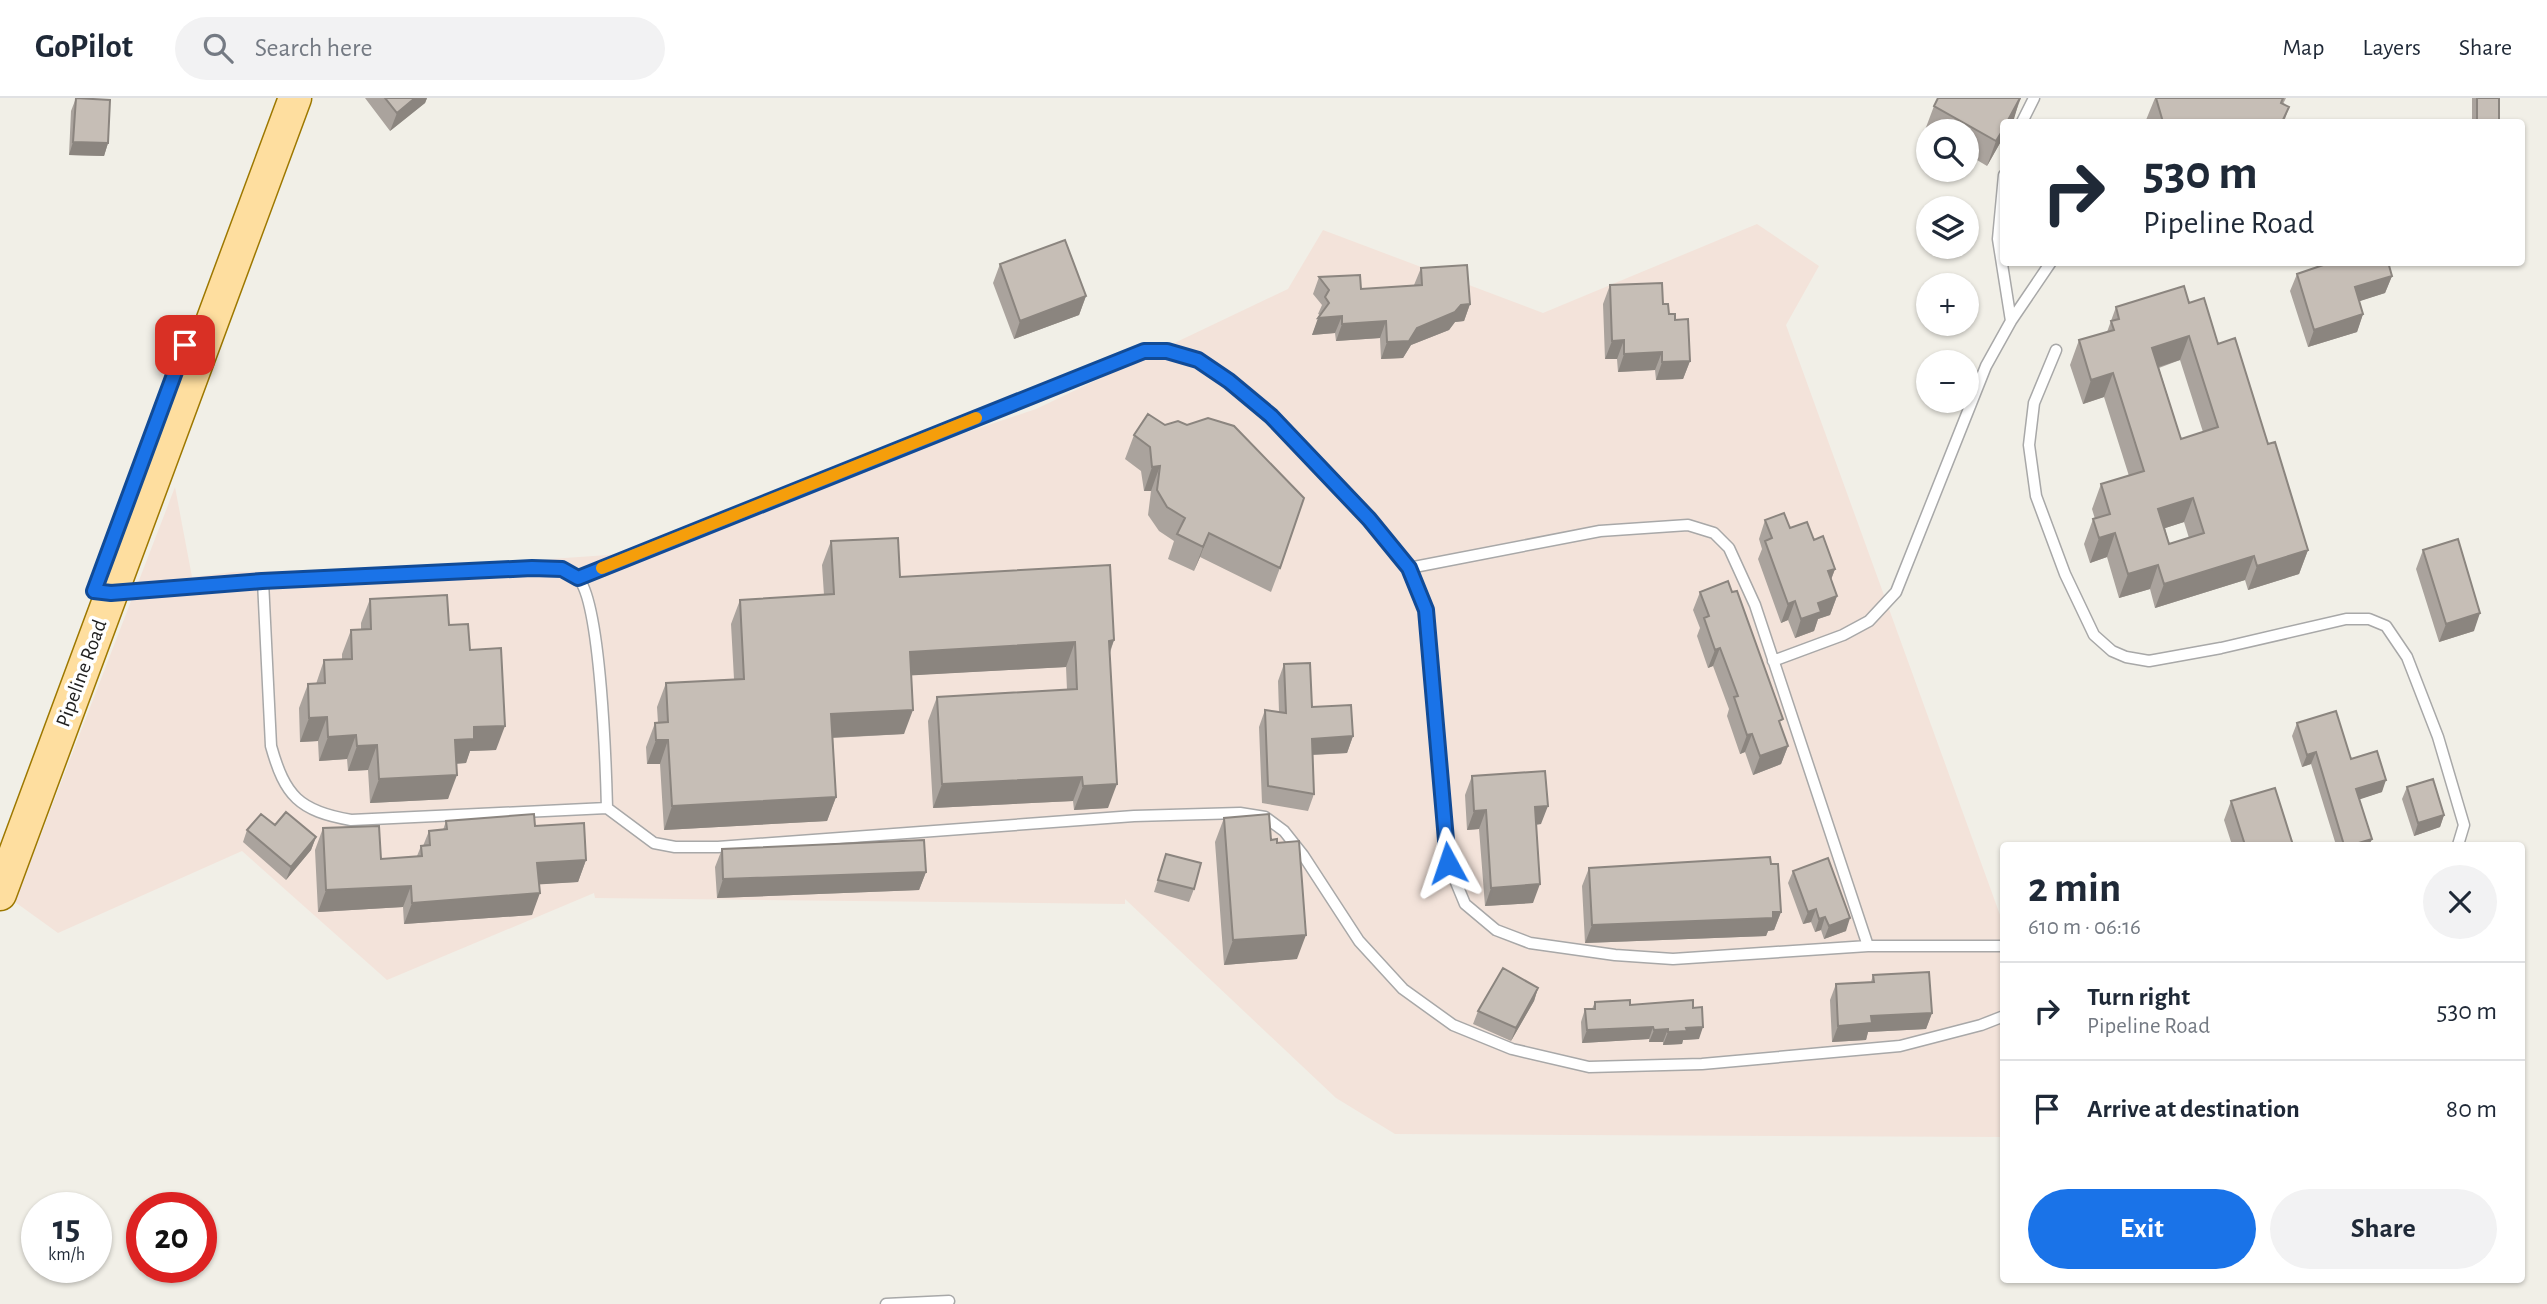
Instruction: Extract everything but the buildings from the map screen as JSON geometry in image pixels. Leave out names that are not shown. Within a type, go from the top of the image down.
[{"type":"main road","name":"Pipeline Road","points":[[102,592],[277,98]]},
{"type":"main road","name":"Pipeline Road","points":[[0,894],[4,855],[102,592],[295,98]]},
{"type":"lane","points":[[2024,119],[2034,98]]},
{"type":"lane","points":[[2000,218],[2000,255]]},
{"type":"lane","points":[[2001,266],[2011,321]]},
{"type":"lane","points":[[1773,660],[1843,635],[1870,621],[1896,592],[1986,366],[2011,321],[2048,266]]},
{"type":"lane","points":[[2056,350],[2034,403],[2029,445],[2032,470],[2036,496],[2065,574],[2094,635],[2112,651],[2126,657],[2149,661],[2221,648],[2346,619],[2369,620],[2386,626],[2407,657],[2438,737],[2463,825],[2459,842]]},
{"type":"lane","points":[[578,578],[1144,351],[1167,351],[1198,360],[1229,381],[1271,416],[1369,519],[1409,568],[1426,610],[1448,863],[1465,904],[1496,930],[1531,943],[1615,955],[1673,959],[1868,946],[2000,946]]},
{"type":"lane","points":[[1409,568],[1600,531],[1688,525],[1714,534],[1729,548],[1755,605],[1868,946]]},
{"type":"lane","points":[[102,592],[262,581],[532,568],[562,569],[578,578],[587,594],[596,645],[606,742],[607,808]]},
{"type":"lane","points":[[262,581],[271,746],[278,771],[291,794],[324,815],[351,820],[607,808],[654,843],[675,848],[1134,816],[1240,813],[1265,817],[1284,831],[1303,855],[1359,941],[1403,989],[1453,1025],[1512,1049],[1589,1067],[1702,1065],[1900,1046],[1982,1025],[2000,1018]]},
{"type":"lane","points":[[886,1304],[949,1301]]},
{"type":"shaded area","points":[[1757,224],[1819,266],[1786,325],[2000,915],[2000,1137],[1395,1134],[1336,1098],[1125,899],[1125,904],[595,898],[594,893],[387,980],[242,851],[58,933],[15,902],[175,487],[192,577],[234,572],[449,566],[622,554],[772,498],[1036,409],[1288,289],[1323,230],[1543,313]]},
{"type":"slow traffic","points":[[602,568],[976,418]]},
{"type":"route","points":[[185,345],[94,591],[111,593],[262,581],[532,568],[562,569],[578,578],[1144,351],[1167,351],[1198,360],[1229,381],[1271,416],[1369,519],[1409,568],[1426,610],[1448,863]]}]
